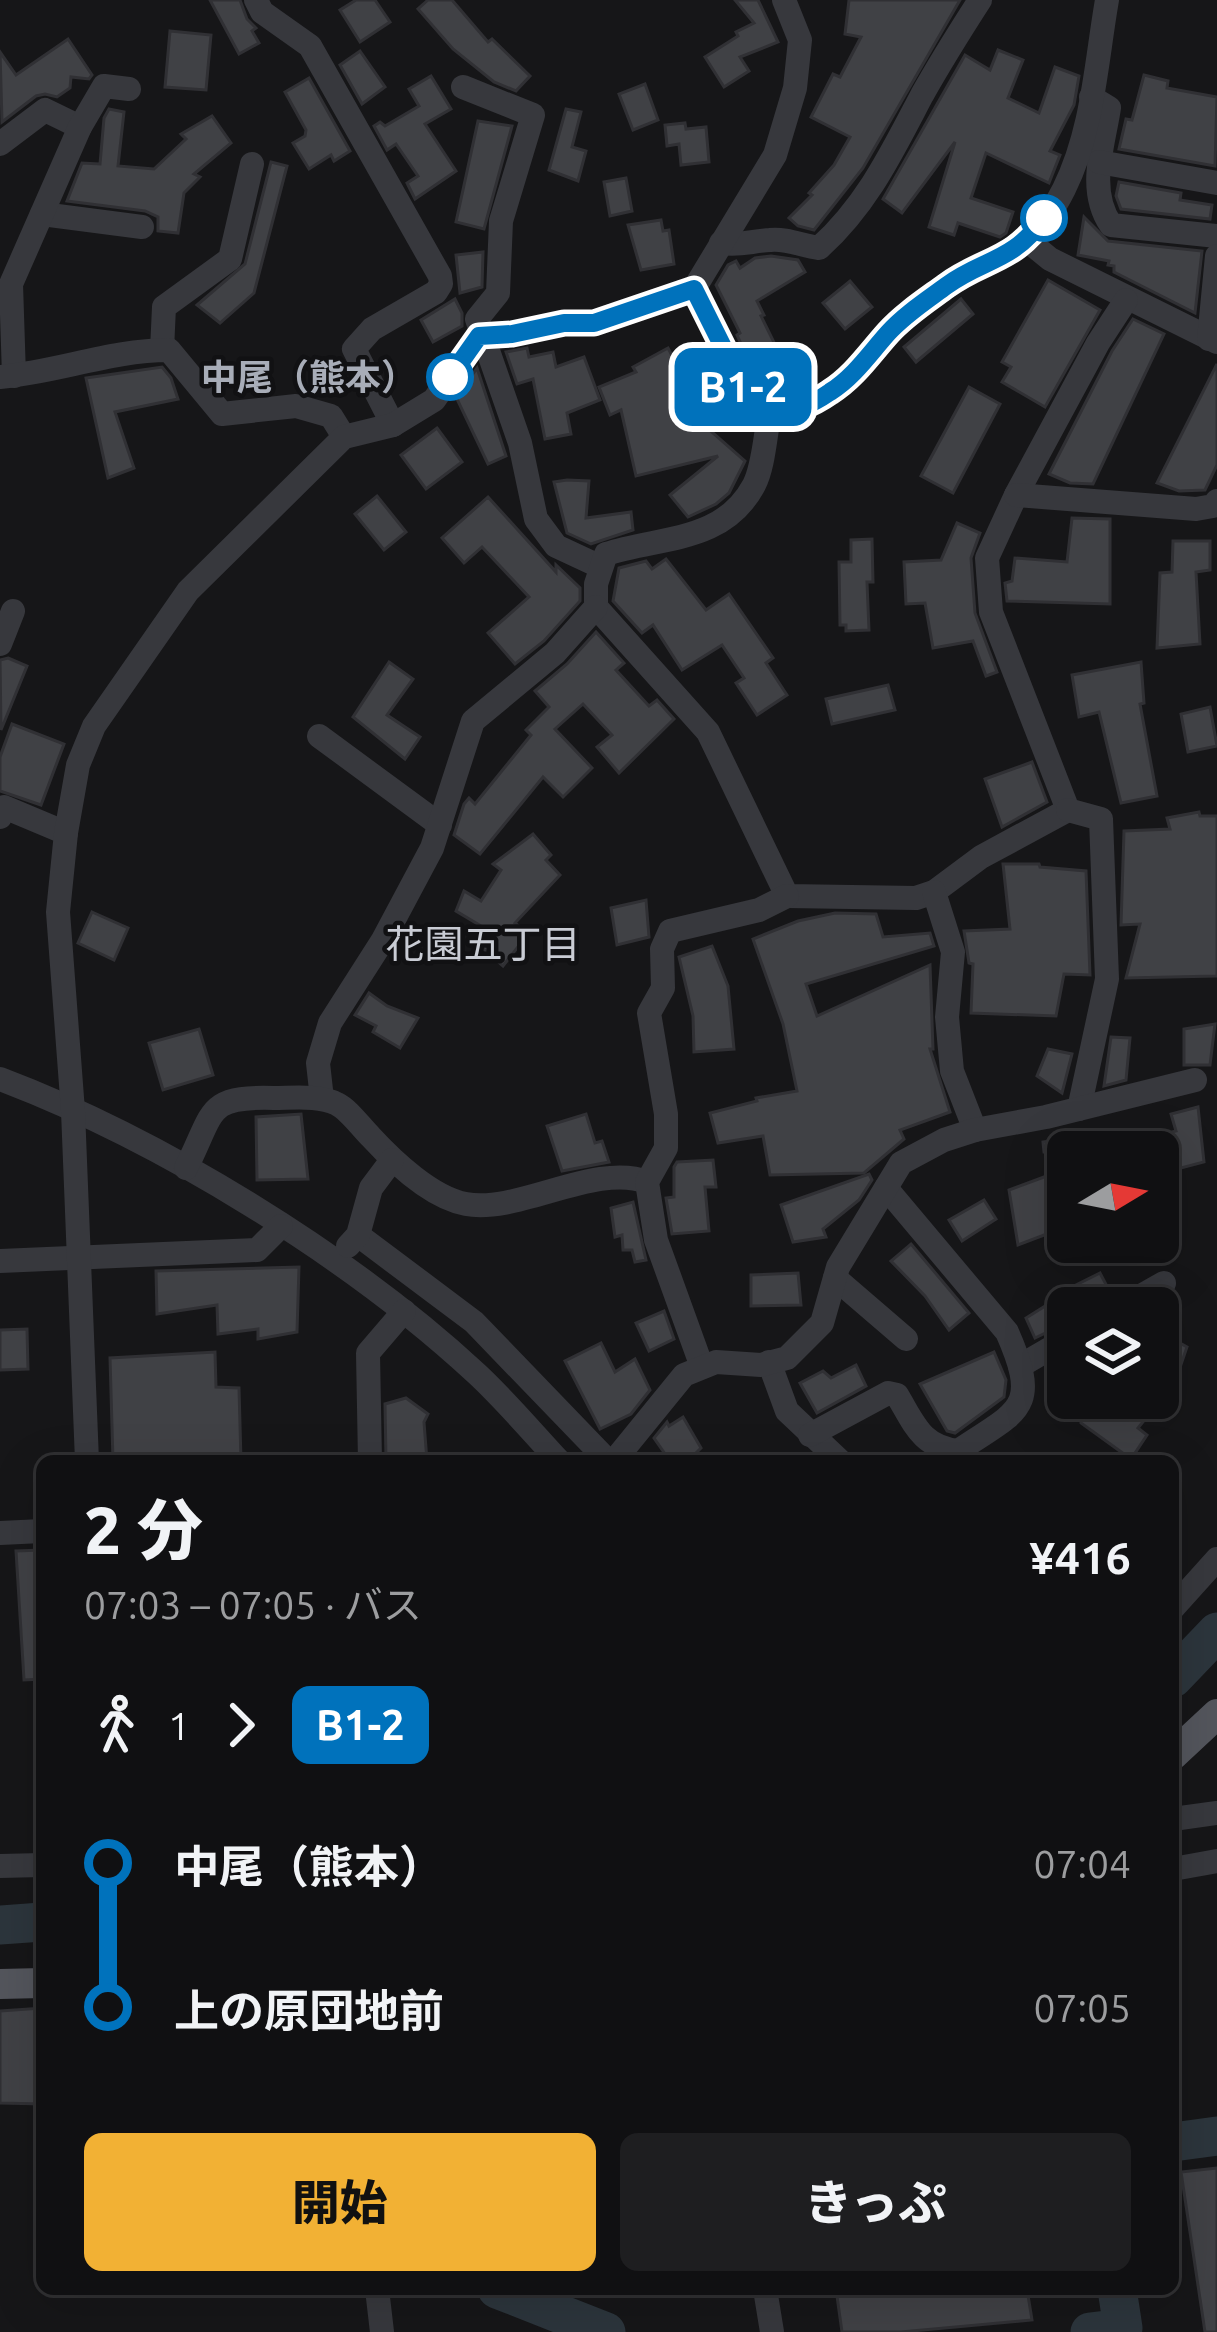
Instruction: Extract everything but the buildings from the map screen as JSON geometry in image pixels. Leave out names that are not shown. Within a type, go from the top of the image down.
[{"type":"main road","points":[[1179,1749],[1217,1714]]},
{"type":"main road","points":[[0,1984],[36,1983]]},
{"type":"street","points":[[256,0],[262,12],[310,46],[440,276],[442,284],[436,292],[372,329],[354,349],[393,425]]},
{"type":"street","points":[[479,336],[594,323],[694,289],[775,154],[795,88],[800,40],[784,0]]},
{"type":"street","points":[[721,243],[743,247],[785,240],[819,248],[840,230],[880,178],[937,69],[980,0]]},
{"type":"street","points":[[694,289],[744,389],[770,412],[794,412],[832,391],[890,332],[951,282],[1028,241],[1063,193],[1084,140],[1107,0]]},
{"type":"street","points":[[129,89],[104,86],[80,127],[11,284],[7,376],[46,374],[137,350],[169,350],[222,413],[296,406],[331,416],[344,436]]},
{"type":"street","points":[[463,87],[533,116],[500,220],[498,293],[477,320],[479,336],[520,442],[536,519],[556,546],[601,567]]},
{"type":"street","points":[[1091,97],[1109,108],[1099,162],[1101,209],[1111,225],[1217,236]]},
{"type":"street","points":[[0,144],[46,110],[80,127]]},
{"type":"street","points":[[1099,162],[1217,183]]},
{"type":"street","points":[[162,350],[164,307],[230,259],[252,164]]},
{"type":"street","points":[[42,214],[142,227]]},
{"type":"street","points":[[1028,241],[1126,300],[1213,341],[1217,256]]},
{"type":"street","points":[[1068,810],[993,619],[986,587],[987,558],[1098,343],[1126,300]]},
{"type":"street","points":[[87,1455],[73,1111],[58,912],[65,833],[78,765],[94,726],[188,591],[344,436],[393,425],[434,400],[479,336]]},
{"type":"street","points":[[322,1100],[318,1063],[330,1023],[400,911],[440,825],[473,721],[555,653],[596,607],[607,554],[687,536],[724,522],[755,484],[770,412]]},
{"type":"street","points":[[1016,496],[1196,509],[1217,501]]},
{"type":"street","points":[[596,607],[708,732],[788,896]]},
{"type":"street","points":[[0,644],[13,611]]},
{"type":"street","points":[[319,736],[440,825]]},
{"type":"street","points":[[2,809],[65,833]]},
{"type":"street","points":[[702,1367],[656,1240],[647,1182],[666,1148],[666,1114],[649,1013],[663,988],[662,949],[670,931],[759,910],[788,896],[916,898],[934,892],[981,857],[1068,810],[1101,819],[1107,979],[1079,1109]]},
{"type":"street","points":[[934,892],[952,952],[946,1017],[952,1071],[976,1130]]},
{"type":"street","points":[[0,1079],[186,1168],[336,1260],[478,1375],[553,1455]]},
{"type":"street","points":[[616,1455],[684,1375],[716,1362],[787,1358],[822,1323],[835,1278],[901,1163],[944,1140],[976,1130],[1195,1081]]},
{"type":"street","points":[[186,1168],[218,1105],[232,1096],[340,1105],[392,1160],[466,1204],[603,1180],[634,1177],[647,1182]]},
{"type":"street","points":[[336,1260],[358,1234],[371,1188],[392,1160]]},
{"type":"street","points":[[810,1435],[888,1394],[897,1395],[916,1428],[935,1448],[958,1451],[1018,1411],[1024,1392],[1007,1332],[886,1188]]},
{"type":"street","points":[[0,1261],[257,1250],[281,1226]]},
{"type":"street","points":[[358,1234],[474,1322],[605,1455]]},
{"type":"street","points":[[835,1278],[906,1339]]},
{"type":"street","points":[[1157,1287],[1164,1283]]},
{"type":"street","points":[[370,1455],[368,1353],[404,1311]]},
{"type":"street","points":[[1020,1366],[1047,1350]]},
{"type":"street","points":[[769,1362],[787,1411],[833,1455]]},
{"type":"street","points":[[0,1533],[36,1531]]},
{"type":"street","points":[[1179,1602],[1217,1558]]},
{"type":"street","points":[[1179,1818],[1217,1813]]},
{"type":"street","points":[[1179,1868],[1217,1861]]},
{"type":"street","points":[[0,1866],[36,1865]]},
{"type":"street","points":[[378,2295],[382,2332]]},
{"type":"street","points":[[766,2295],[772,2332]]},
{"type":"waterway","points":[[1179,1672],[1217,1632]]},
{"type":"waterway","points":[[0,1925],[36,1922]]},
{"type":"waterway","points":[[1179,2141],[1217,2136]]},
{"type":"waterway","points":[[512,2295],[606,2332]]},
{"type":"waterway","points":[[1090,2332],[1123,2328],[1118,2295]]},
{"type":"bus line","name":"B1-2","points":[[450,377],[479,336],[594,323],[694,289],[744,389],[770,412],[794,412],[832,391],[890,332],[951,282],[1028,241],[1044,218]]},
{"type":"place","name":"中尾（熊本）","points":[[450,377]]},
{"type":"district","name":"花園五丁目","points":[[483,944]]}]
